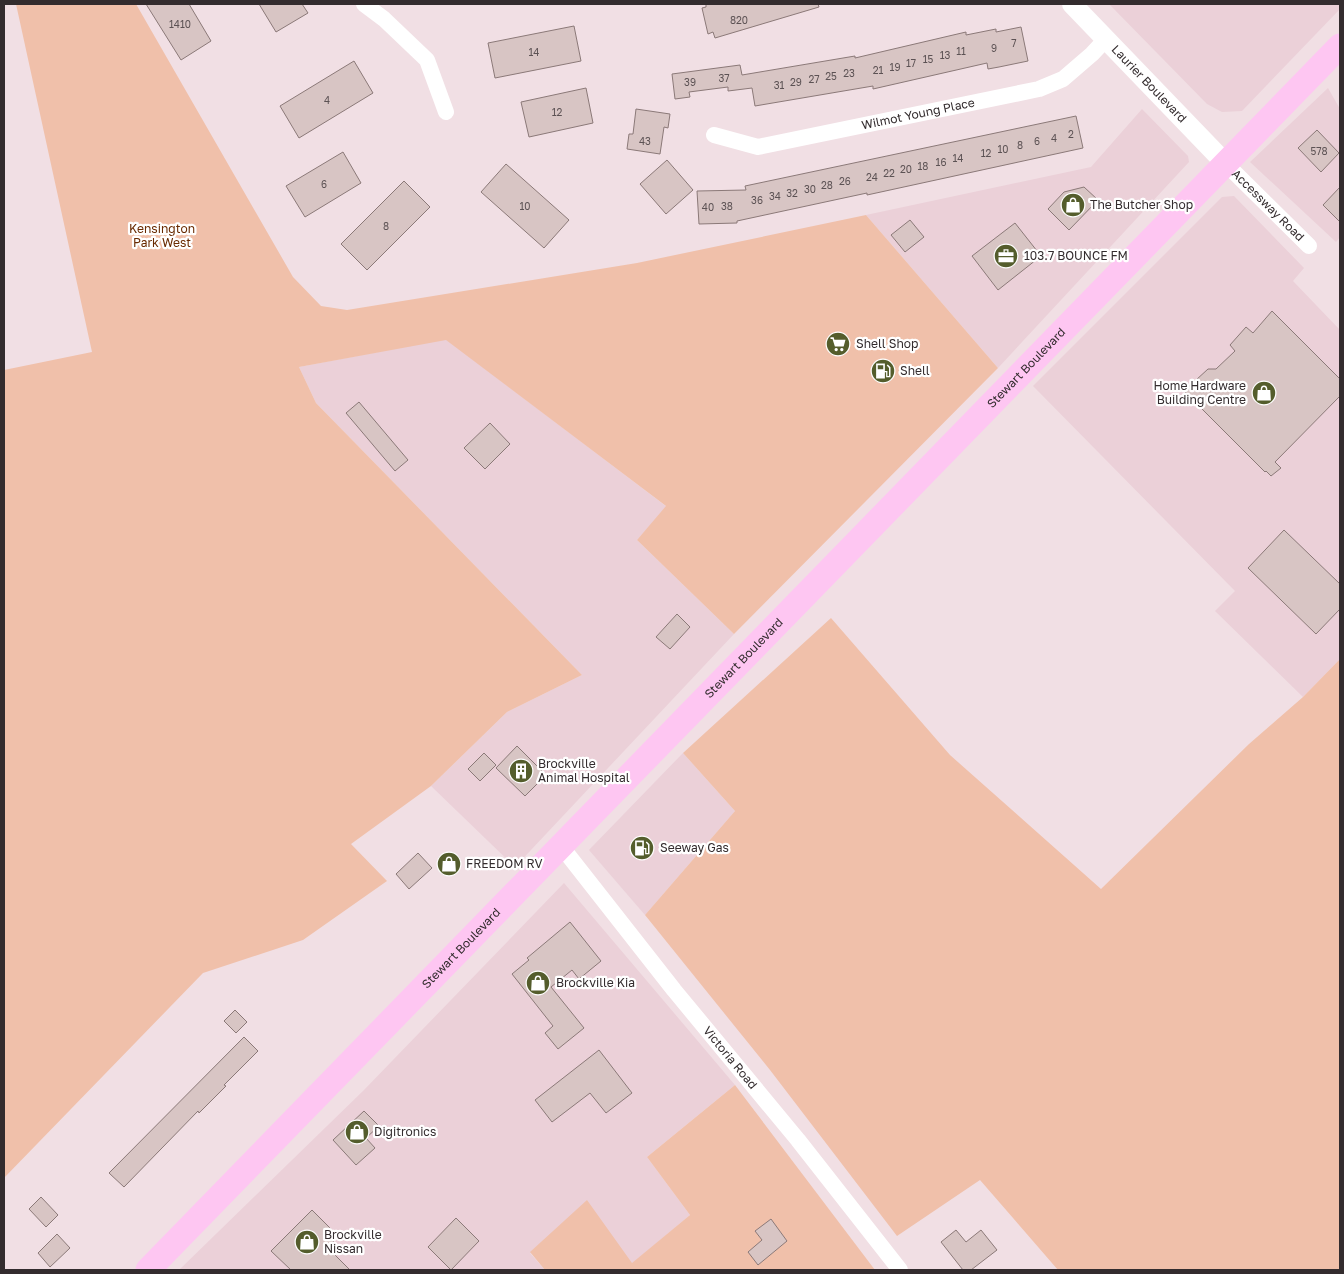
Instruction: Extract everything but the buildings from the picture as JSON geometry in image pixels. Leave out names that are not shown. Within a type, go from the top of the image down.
[{"type":"main road","name":"Stewart Boulevard","points":[[148,1270],[1340,46]]},
{"type":"street","points":[[364,4],[384,19],[427,60],[446,112]]},
{"type":"street","name":"Laurier Boulevard","points":[[1072,4],[1226,164]]},
{"type":"street","name":"Wilmot Young Place","points":[[714,135],[758,147],[1039,89],[1063,79],[1106,39]]},
{"type":"street","name":"Accessway Road","points":[[1226,164],[1310,246]]},
{"type":"street","name":"Victoria Road","points":[[562,846],[674,990],[798,1140],[900,1270]]},
{"type":"shaded area","points":[[1109,4],[1340,4],[1340,9],[1242,111],[1222,112],[1207,104]]},
{"type":"shaded area","points":[[1328,88],[1340,109],[1340,237],[1336,242],[1250,162]]},
{"type":"shaded area","points":[[1142,109],[1188,156],[1189,162],[998,368],[866,215],[1091,167]]},
{"type":"shaded area","points":[[1234,196],[1304,268],[1293,281],[1340,330],[1340,659],[1303,697],[1215,611],[1235,591],[1033,386],[1222,197]]},
{"type":"shaded area","points":[[446,339],[667,507],[637,540],[734,634],[515,867],[431,786],[507,712],[582,675],[316,403],[299,367]]},
{"type":"shaded area","points":[[683,753],[735,811],[645,915],[589,850]]},
{"type":"shaded area","points":[[564,883],[735,1085],[647,1157],[690,1215],[633,1263],[530,1253],[545,1270],[179,1270],[364,1090]]},
{"type":"green space","name":"Kensington Park West","points":[[16,4],[136,4],[293,277],[321,306],[347,310],[637,263],[866,215],[998,368],[734,634],[637,540],[666,506],[446,340],[299,367],[316,403],[582,675],[507,712],[431,786],[351,844],[387,881],[303,940],[203,973],[4,1178],[4,370],[92,352]]},
{"type":"green space","points":[[831,618],[950,755],[1101,889],[1249,744],[1303,697],[1340,659],[1340,1270],[1058,1270],[980,1180],[897,1236],[770,1070],[645,915],[735,811],[683,753]]},
{"type":"green space","points":[[735,1085],[875,1270],[545,1270],[530,1252],[587,1200],[632,1263],[690,1215],[647,1157]]},
{"type":"place","name":"The Butcher Shop","points":[[1073,205]]},
{"type":"place","name":"103.7 BOUNCE FM","points":[[1006,256]]},
{"type":"place","name":"Shell Shop","points":[[838,344]]},
{"type":"place","name":"Shell","points":[[883,371]]},
{"type":"place","name":"Home Hardware Building Centre","points":[[1264,393]]},
{"type":"place","name":"Brockville Animal Hospital","points":[[521,771]]},
{"type":"place","name":"Seeway Gas","points":[[642,848]]},
{"type":"place","name":"FREEDOM RV","points":[[449,864]]},
{"type":"place","name":"Brockville Kia","points":[[538,983]]},
{"type":"place","name":"Digitronics","points":[[357,1132]]},
{"type":"place","name":"Brockville Nissan","points":[[307,1242]]}]
